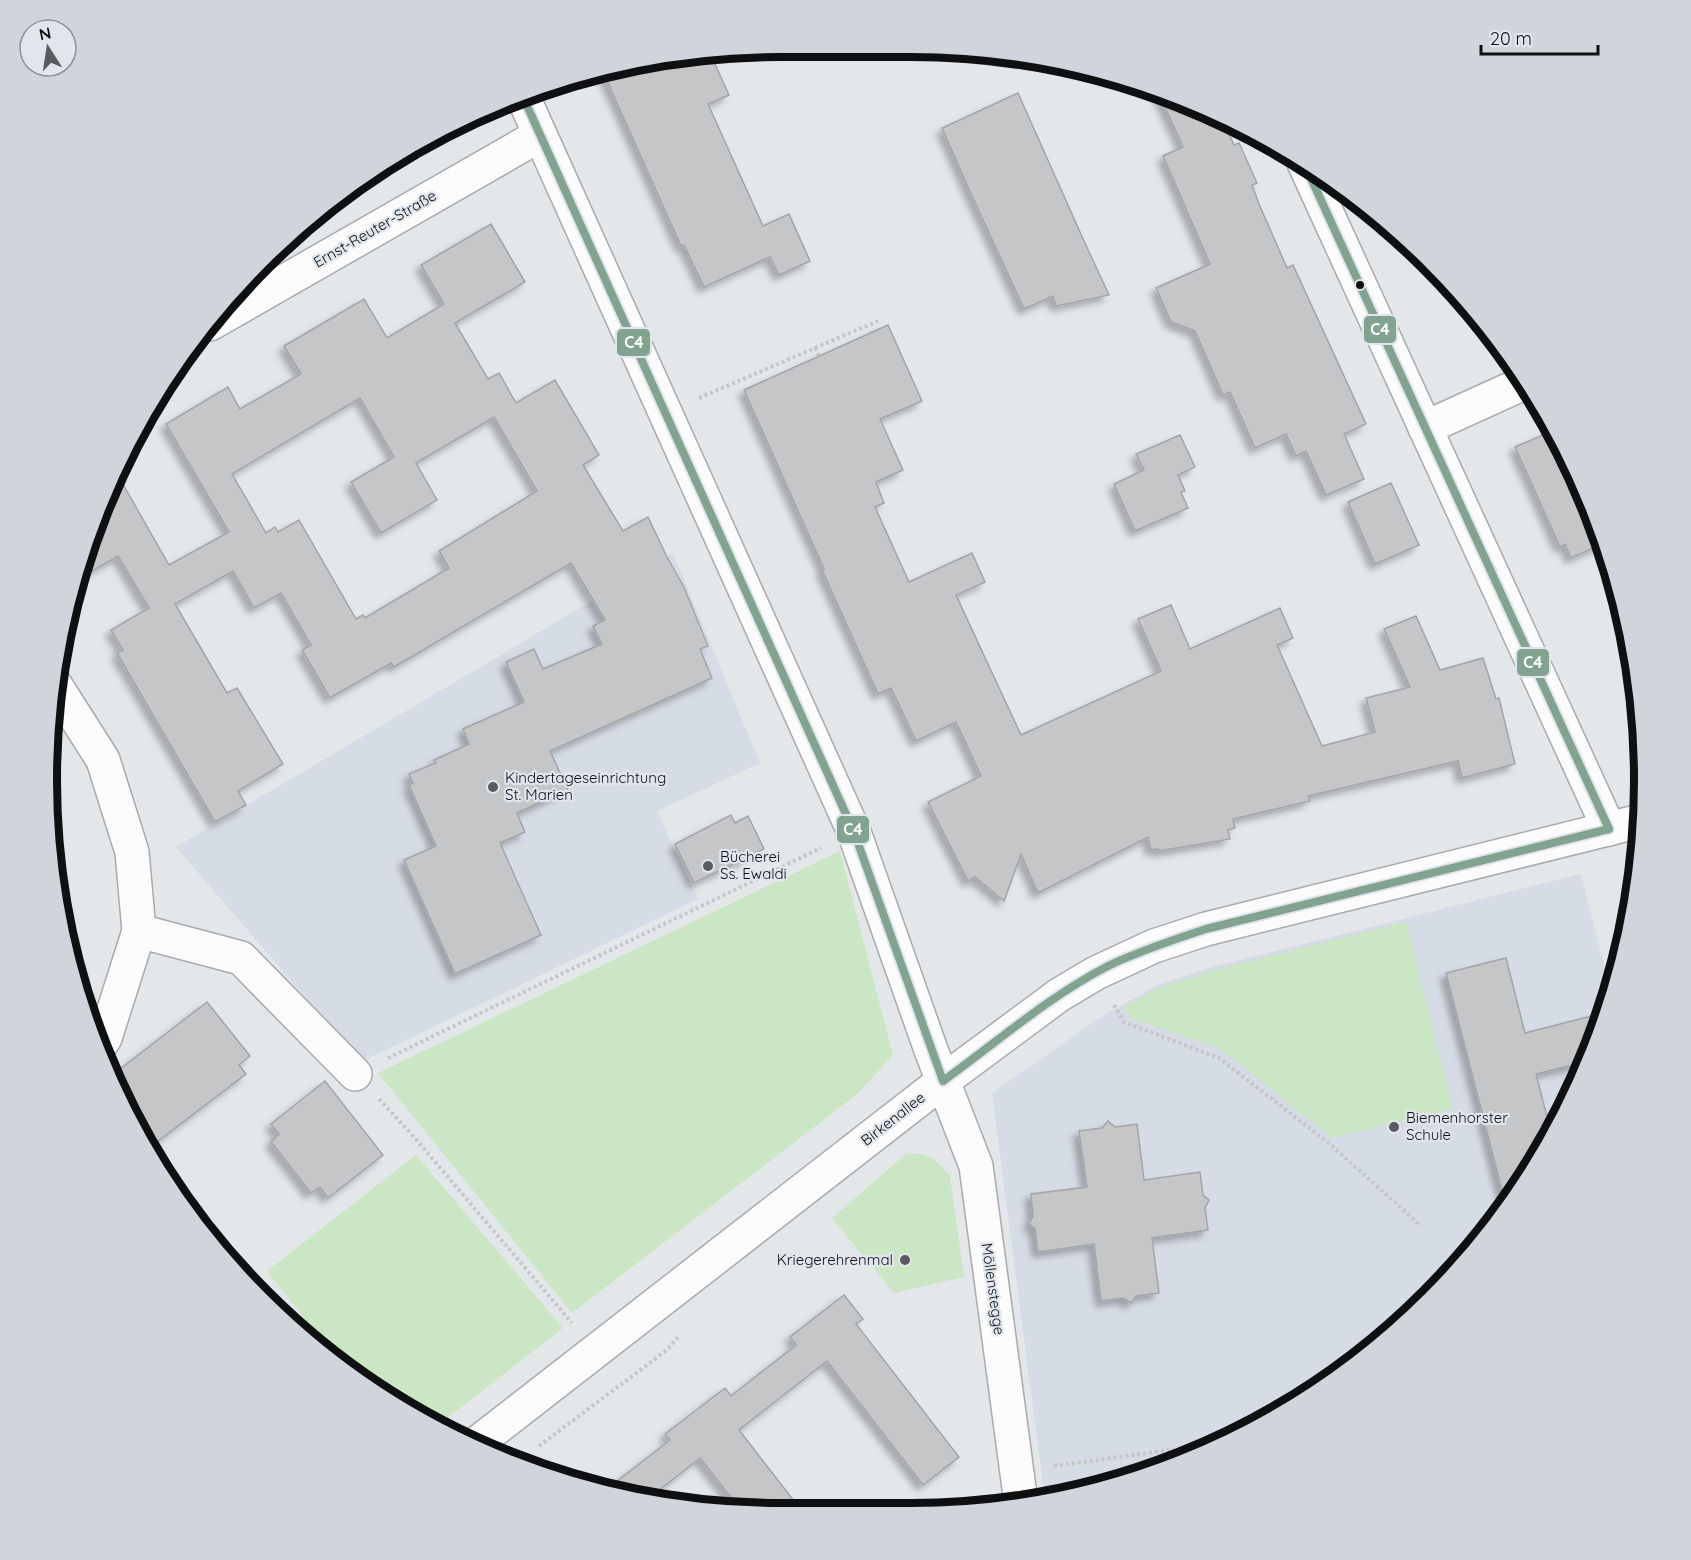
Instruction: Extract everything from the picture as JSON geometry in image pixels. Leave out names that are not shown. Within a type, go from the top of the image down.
[{"type":"street","name":"Möllenstegge","points":[[526,103],[854,832],[931,1050],[976,1166],[1019,1487]]},
{"type":"street","name":"Ernst-Reuter-Straße","points":[[227,314],[540,135]]},
{"type":"street","points":[[1311,178],[1609,828]]},
{"type":"street","points":[[1425,428],[1517,386]]},
{"type":"street","points":[[62,696],[103,760],[132,852],[139,931],[105,1038]]},
{"type":"street","name":"Birkenallee","points":[[483,1439],[943,1081],[1059,995],[1096,973],[1154,946],[1206,929],[1632,823]]},
{"type":"street","points":[[139,931],[241,958],[356,1074]]},
{"type":"path","points":[[665,413],[878,321]]},
{"type":"path","points":[[815,348],[853,432]]},
{"type":"path","points":[[575,1325],[414,1137],[356,1074],[854,832]]},
{"type":"path","points":[[1114,1004],[1124,1022],[1219,1058],[1331,1145],[1421,1226]]},
{"type":"path","points":[[535,1448],[667,1350],[681,1335]]},
{"type":"path","points":[[1019,1487],[1175,1453]]},
{"type":"shaded area","name":"Kindertageseinrichtung St. Marien","points":[[673,553],[760,763],[657,811],[698,899],[361,1062],[176,847]]},
{"type":"shaded area","name":"Biemenhorster Schule","points":[[1581,874],[1607,975],[1579,1057],[1537,1142],[1512,1182],[1455,1257],[1388,1324],[1313,1381],[1231,1428],[1143,1465],[1044,1490],[992,1093],[1098,1019],[1157,985],[1212,967]]},
{"type":"green space","points":[[840,851],[893,1055],[856,1095],[572,1313],[378,1073]]},
{"type":"green space","points":[[1406,922],[1453,1109],[1332,1138],[1221,1049],[1133,1019],[1123,1008],[1158,988],[1219,969]]},
{"type":"green space","points":[[906,1154],[920,1154],[933,1158],[950,1176],[964,1277],[894,1293],[832,1218]]},
{"type":"green space","points":[[416,1155],[563,1328],[445,1420],[378,1381],[320,1338],[267,1271]]},
{"type":"building","points":[[713,61],[729,95],[708,104],[763,226],[789,214],[810,261],[779,275],[770,257],[704,287],[684,245],[681,246],[606,79],[686,63]]},
{"type":"building","points":[[1018,93],[1109,295],[1056,306],[1053,296],[1024,309],[972,196],[942,128]]},
{"type":"building","points":[[1163,102],[1227,130],[1234,145],[1239,143],[1257,183],[1252,185],[1259,204],[1287,268],[1293,265],[1366,424],[1344,434],[1364,479],[1326,495],[1306,451],[1296,456],[1286,434],[1255,448],[1230,392],[1223,395],[1195,331],[1171,322],[1156,288],[1210,264],[1163,156],[1183,147]]},
{"type":"building","points":[[491,224],[525,282],[455,323],[488,379],[499,373],[516,403],[555,380],[599,455],[583,465],[623,531],[648,517],[684,587],[708,646],[700,649],[712,678],[550,751],[568,790],[517,813],[525,832],[500,843],[541,935],[455,974],[404,860],[436,846],[409,785],[413,783],[409,774],[436,763],[434,760],[469,744],[463,729],[524,702],[506,662],[534,649],[543,669],[602,644],[593,626],[605,620],[571,563],[394,667],[391,663],[330,698],[302,650],[311,645],[281,593],[254,608],[233,571],[175,604],[227,693],[237,688],[283,764],[238,791],[246,805],[215,822],[117,653],[123,650],[111,630],[149,608],[118,556],[88,574],[95,548],[122,482],[169,565],[229,532],[166,424],[228,387],[240,409],[301,374],[284,346],[364,299],[387,338],[444,304],[421,265]],"holes":[[[360,398],[394,457],[351,482],[381,533],[437,500],[416,463],[494,417],[537,491],[439,551],[449,568],[365,618],[363,615],[356,619],[299,520],[278,532],[275,527],[266,533],[232,474]]]},
{"type":"building","points":[[888,325],[922,401],[880,419],[903,470],[876,482],[884,503],[875,507],[909,582],[972,553],[985,582],[956,595],[1021,735],[1161,671],[1138,619],[1171,605],[1190,649],[1280,608],[1293,638],[1277,645],[1322,746],[1375,732],[1366,698],[1410,687],[1384,629],[1416,616],[1440,670],[1483,658],[1496,699],[1499,698],[1515,764],[1462,778],[1458,761],[1308,796],[1310,801],[1233,819],[1235,828],[1228,830],[1230,839],[1159,851],[1158,849],[1151,850],[1148,837],[1038,893],[1021,854],[1004,901],[975,877],[968,881],[928,802],[981,776],[956,722],[916,741],[891,688],[878,694],[744,390]]},
{"type":"building","points":[[1545,434],[1579,503],[1596,547],[1571,558],[1565,544],[1560,547],[1515,447]]},
{"type":"building","points":[[1180,435],[1195,467],[1178,475],[1185,491],[1181,492],[1188,508],[1135,531],[1114,484],[1144,470],[1136,454]]},
{"type":"building","points":[[1391,483],[1419,545],[1375,564],[1348,502]]},
{"type":"building","name":"Bücherei Ss. Ewaldi","points":[[731,815],[735,823],[748,816],[764,849],[694,883],[675,844]]},
{"type":"building","points":[[1506,958],[1525,1033],[1595,1015],[1576,1064],[1536,1074],[1548,1121],[1503,1195],[1446,973]]},
{"type":"building","points":[[207,1002],[250,1056],[239,1065],[246,1074],[155,1143],[118,1070]]},
{"type":"building","points":[[325,1081],[383,1155],[328,1198],[320,1187],[311,1193],[271,1142],[279,1134],[271,1124]]},
{"type":"building","points":[[1108,1121],[1115,1127],[1137,1124],[1144,1180],[1200,1172],[1203,1195],[1209,1200],[1205,1208],[1208,1230],[1152,1238],[1159,1293],[1136,1296],[1131,1303],[1123,1298],[1101,1301],[1094,1244],[1038,1252],[1035,1229],[1029,1224],[1033,1216],[1031,1194],[1087,1187],[1079,1131],[1102,1128]]},
{"type":"building","points":[[844,1295],[863,1319],[856,1324],[959,1457],[923,1485],[827,1361],[739,1430],[796,1503],[734,1501],[700,1458],[657,1492],[615,1483],[670,1440],[665,1434],[725,1388],[731,1396],[796,1345],[790,1337]]},
{"type":"transit line","name":"C4","points":[[526,103],[854,832],[943,1081]]},
{"type":"transit line","name":"C4","points":[[1311,178],[1609,829]]},
{"type":"transit line","name":"C4","points":[[943,1081],[1064,992],[1108,966],[1144,951],[1206,929],[1609,829]]},
{"type":"place","name":"Kindertageseinrichtung St. Marien","points":[[493,787]]},
{"type":"place","name":"Bücherei Ss. Ewaldi","points":[[708,866]]},
{"type":"place","name":"Biemenhorster Schule","points":[[1394,1127]]},
{"type":"place","name":"Kriegerehrenmal","points":[[905,1260]]}]
